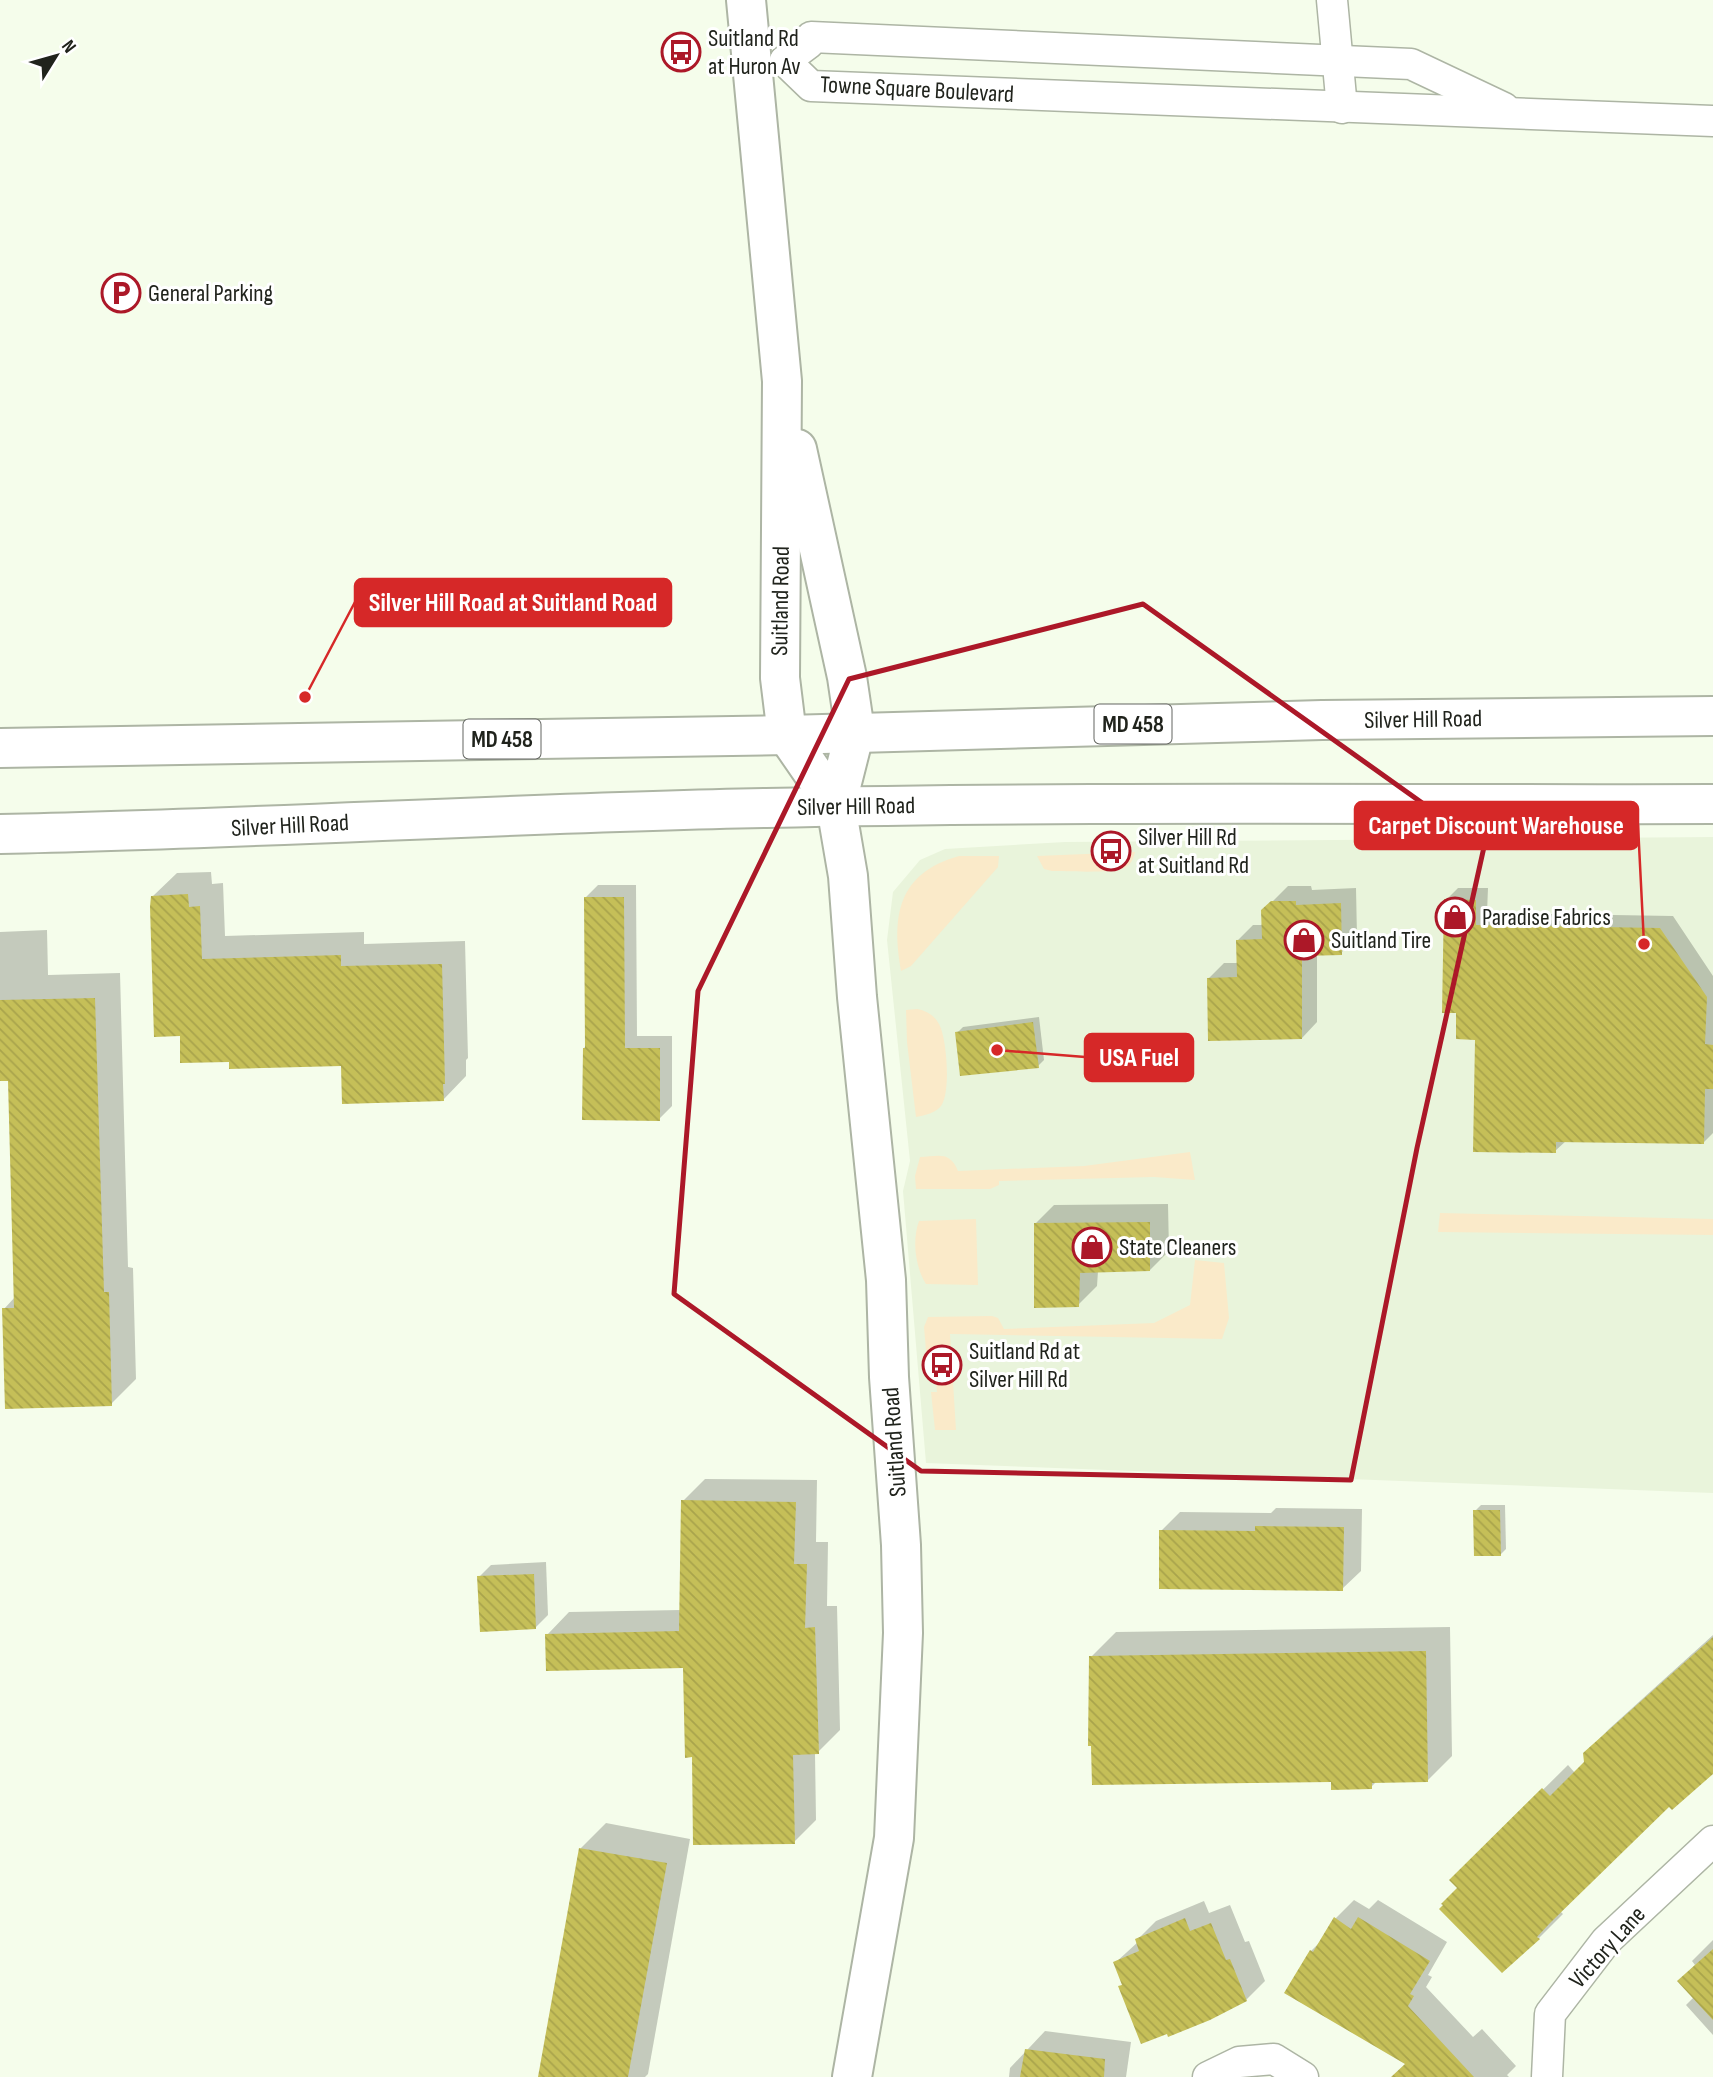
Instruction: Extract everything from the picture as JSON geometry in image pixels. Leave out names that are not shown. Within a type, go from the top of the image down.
[{"type":"main road","name":"Suitland Road","points":[[746,0],[768,60],[782,381],[780,678],[788,735],[836,806]]},
{"type":"main road","name":"Suitland Road","points":[[782,381],[847,677],[855,731],[836,806],[848,876],[857,997],[886,1280],[889,1377],[901,1545],[903,1618],[894,1838],[852,2077]]},
{"type":"main road","name":"Silver Hill Road","points":[[0,747],[788,735],[1308,720],[1713,716]]},
{"type":"main road","name":"Silver Hill Road","points":[[0,834],[135,832],[533,814],[836,806],[1145,803],[1713,804]]},
{"type":"street","points":[[1332,0],[1342,108]]},
{"type":"street","name":"Towne Square Boulevard","points":[[768,60],[808,43],[811,37],[1411,64],[1517,114]]},
{"type":"street","name":"Towne Square Boulevard","points":[[768,60],[811,86],[1713,121]]},
{"type":"street","name":"Victory Lane","points":[[1547,2077],[1550,2014],[1606,1941],[1713,1841]]},
{"type":"street","points":[[1208,2077],[1239,2062],[1274,2059],[1303,2077]]},
{"type":"highlighted area","points":[[1143,604],[1484,847],[1417,1148],[1351,1480],[921,1471],[674,1294],[698,991],[849,679]]},
{"type":"shaded area","points":[[1713,837],[1713,1493],[926,1463],[903,1191],[910,1161],[887,940],[893,892],[920,860],[945,849],[1065,842]]},
{"type":"shaded area","points":[[1135,852],[1126,867],[1102,871],[1052,871],[1044,869],[1037,856]]},
{"type":"shaded area","points":[[959,856],[999,856],[998,867],[911,966],[901,971],[897,932],[903,899],[911,885],[923,873]]},
{"type":"shaded area","points":[[917,1009],[930,1014],[939,1024],[944,1041],[947,1078],[941,1106],[933,1112],[916,1117],[906,1010]]},
{"type":"shaded area","points":[[1190,1152],[1195,1180],[1154,1177],[999,1181],[999,1185],[990,1189],[916,1189],[915,1176],[920,1157],[943,1156],[951,1160],[958,1171],[1084,1166]]},
{"type":"shaded area","points":[[1440,1213],[1713,1219],[1713,1235],[1438,1232]]},
{"type":"shaded area","points":[[976,1219],[978,1285],[926,1284],[919,1270],[916,1253],[919,1221]]},
{"type":"shaded area","points":[[1195,1260],[1224,1263],[1229,1318],[1222,1339],[950,1334],[956,1430],[935,1430],[931,1392],[937,1392],[934,1362],[927,1362],[924,1327],[928,1317],[992,1316],[998,1318],[1004,1329],[1154,1323],[1190,1305]]},
{"type":"building","points":[[188,894],[189,907],[200,906],[202,959],[341,955],[341,966],[442,964],[444,1101],[342,1104],[341,1066],[229,1069],[229,1062],[180,1063],[180,1036],[154,1037],[150,907],[151,896]]},
{"type":"building","points":[[584,897],[624,897],[625,1048],[660,1048],[660,1121],[582,1120],[585,1048]]},
{"type":"building","points":[[1444,899],[1476,900],[1476,925],[1660,928],[1707,997],[1705,1044],[1713,1045],[1713,1089],[1705,1089],[1704,1144],[1556,1142],[1556,1153],[1473,1152],[1475,1040],[1456,1039],[1456,1013],[1442,1013]]},
{"type":"building","points":[[1271,901],[1296,901],[1296,905],[1341,903],[1342,955],[1302,956],[1302,1039],[1208,1041],[1207,978],[1237,977],[1236,940],[1262,939],[1261,910]]},
{"type":"building","points":[[95,998],[104,1292],[109,1292],[112,1406],[5,1409],[2,1308],[14,1308],[8,1081],[0,1081],[0,1000]]},
{"type":"building","points":[[1033,1022],[1039,1068],[960,1076],[955,1032]]},
{"type":"building","name":"State Cleaners","points":[[1150,1222],[1150,1271],[1080,1273],[1079,1307],[1034,1308],[1034,1223]]},
{"type":"building","points":[[681,1500],[796,1502],[794,1564],[807,1564],[805,1628],[815,1627],[819,1754],[793,1755],[795,1844],[693,1845],[692,1757],[685,1758],[683,1668],[546,1671],[545,1634],[679,1631]]},
{"type":"building","points":[[1473,1510],[1500,1510],[1501,1556],[1474,1556]]},
{"type":"building","points":[[1255,1526],[1344,1527],[1343,1591],[1159,1589],[1159,1530],[1255,1531]]},
{"type":"building","points":[[534,1574],[536,1629],[480,1632],[477,1576]]},
{"type":"building","points":[[1713,1637],[1713,1774],[1672,1810],[1669,1807],[1550,1923],[1537,1937],[1540,1939],[1502,1973],[1439,1909],[1457,1888],[1449,1880],[1542,1788],[1550,1796],[1584,1762],[1583,1753]]},
{"type":"building","points":[[1426,1651],[1428,1782],[1372,1783],[1372,1789],[1331,1790],[1331,1782],[1092,1785],[1091,1746],[1088,1746],[1089,1656]]},
{"type":"building","points":[[579,1848],[667,1863],[628,2077],[538,2077]]},
{"type":"building","points":[[1334,1917],[1351,1929],[1358,1917],[1430,1961],[1410,1994],[1414,1996],[1408,2006],[1474,2077],[1391,2077],[1405,2064],[1284,1993]]},
{"type":"building","points":[[1185,1918],[1190,1931],[1211,1923],[1226,1960],[1230,1959],[1247,2001],[1210,2020],[1168,2037],[1167,2034],[1141,2044],[1118,1986],[1122,1985],[1113,1962],[1139,1951],[1135,1939]]},
{"type":"building","points":[[1713,1949],[1713,2020],[1677,1981]]},
{"type":"building","points":[[1025,2049],[1105,2059],[1104,2077],[1020,2077]]},
{"type":"place","name":"Suitland Rd at Huron Av","points":[[681,52]]},
{"type":"place","name":"General Parking","points":[[121,293]]},
{"type":"place","name":"Silver Hill Road at Suitland Road","points":[[305,697]]},
{"type":"place","name":"Silver Hill Rd at Suitland Rd","points":[[1111,851]]},
{"type":"place","name":"Paradise Fabrics","points":[[1455,917]]},
{"type":"place","name":"Suitland Tire","points":[[1304,940]]},
{"type":"place","name":"Carpet Discount Warehouse","points":[[1644,944]]},
{"type":"place","name":"USA Fuel","points":[[997,1050]]},
{"type":"place","name":"State Cleaners","points":[[1092,1247]]},
{"type":"place","name":"Suitland Rd at Silver Hill Rd","points":[[942,1365]]}]
